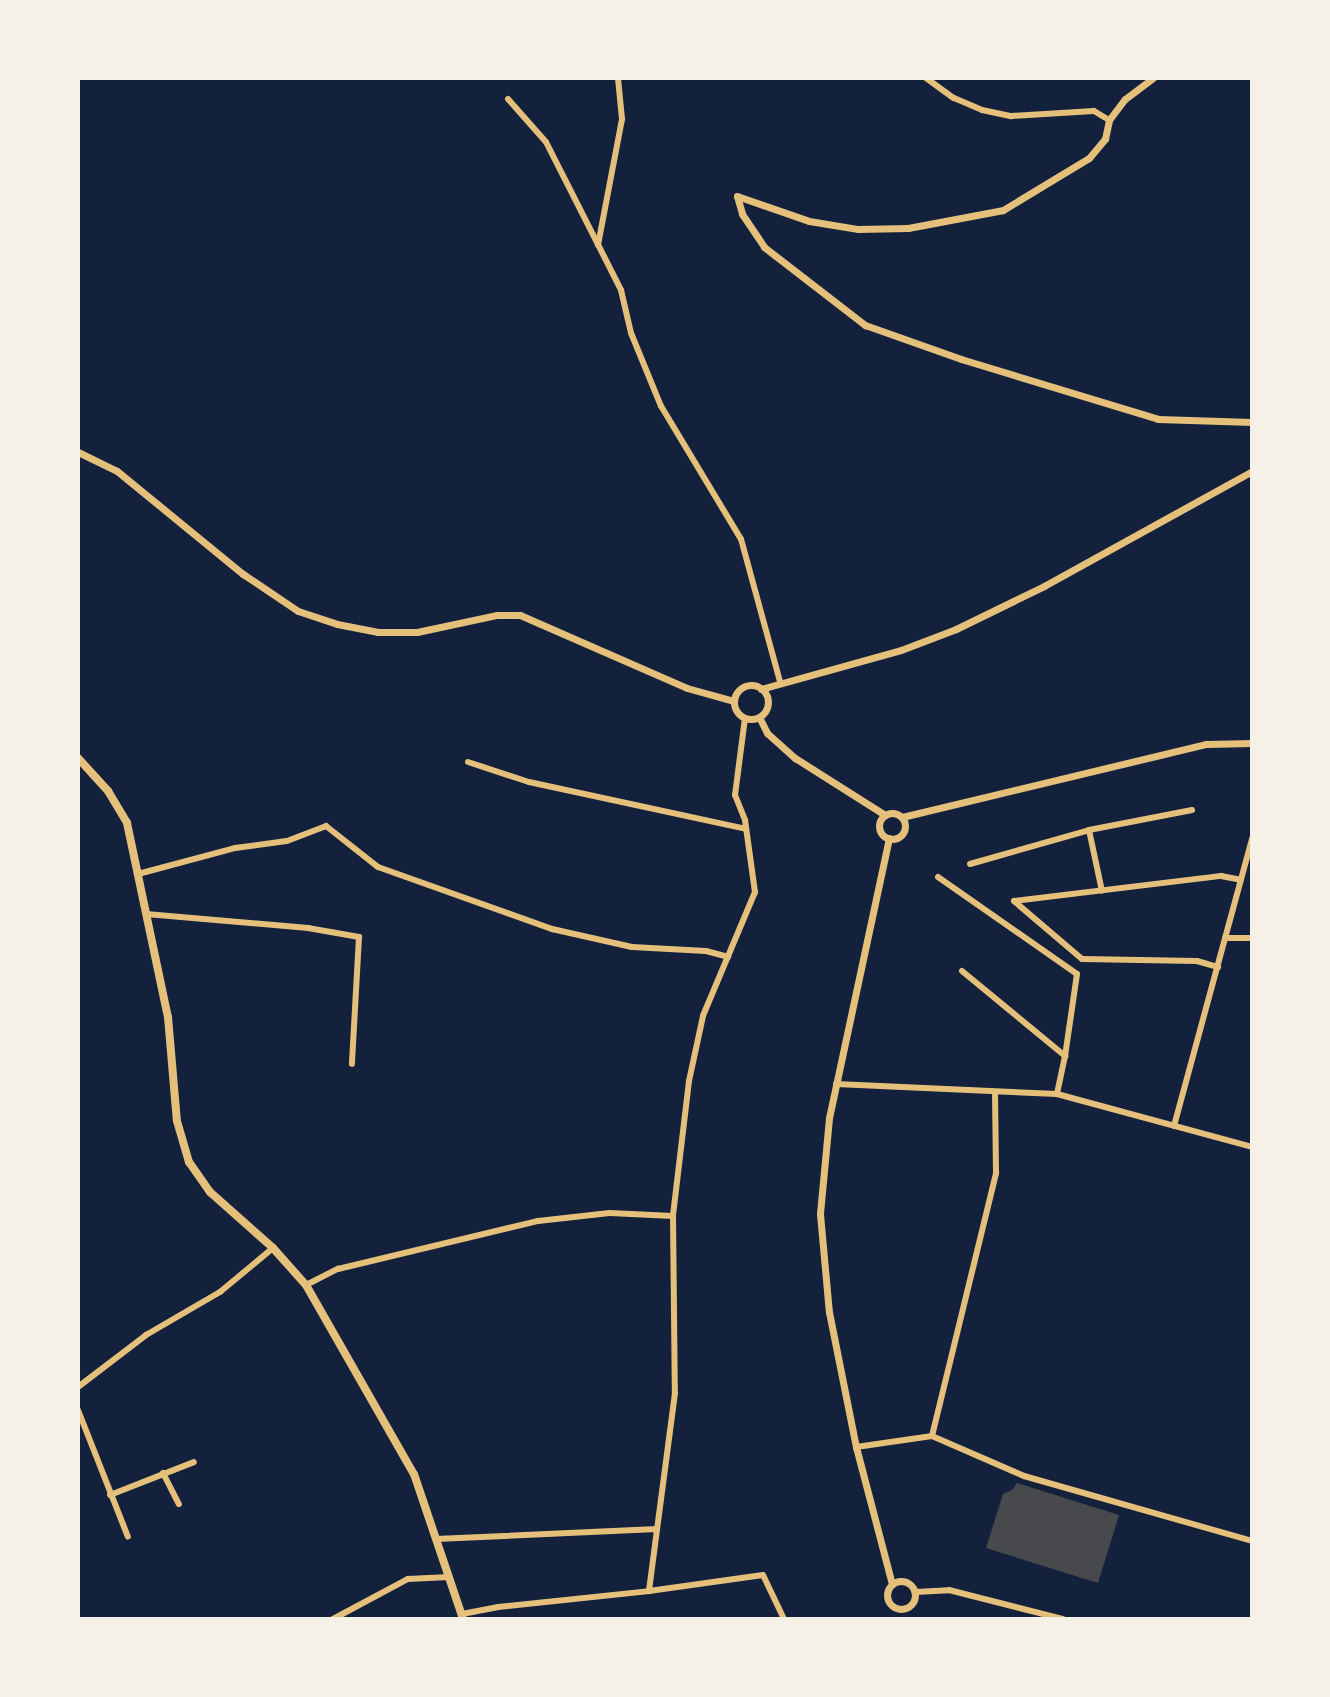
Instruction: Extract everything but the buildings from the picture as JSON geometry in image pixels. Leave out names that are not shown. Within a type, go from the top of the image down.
[{"type":"main road","points":[[78,758],[108,791],[127,823],[168,1017],[177,1121],[189,1162],[210,1192],[273,1248],[306,1285],[414,1474],[462,1617]]},
{"type":"street","points":[[598,245],[622,119],[618,78]]},
{"type":"street","points":[[926,78],[954,98],[982,110],[1011,116],[1094,111],[1109,120]]},
{"type":"street","points":[[1153,78],[1125,99],[1109,120],[1105,139],[1089,158],[1003,210],[908,228],[858,229],[809,221],[737,196],[742,214],[764,247],[865,325],[961,359],[1158,419],[1252,422]]},
{"type":"street","points":[[508,99],[546,142],[621,290],[631,333],[661,406],[741,539],[780,682]]},
{"type":"street","points":[[78,452],[117,471],[243,574],[298,611],[337,624],[378,632],[417,632],[497,615],[520,615],[687,688],[734,701]]},
{"type":"street","points":[[759,717],[745,718],[736,711],[734,701],[741,688],[753,686],[761,689],[901,650],[956,629],[1044,586],[1252,471]]},
{"type":"street","points":[[759,717],[768,702],[761,689]]},
{"type":"street","points":[[759,717],[767,733],[795,758],[885,815],[894,813],[902,817],[905,823],[902,834],[889,838]]},
{"type":"street","points":[[649,1591],[675,1393],[673,1216],[694,1055],[703,1016],[755,892],[746,829],[735,795],[745,718]]},
{"type":"street","points":[[902,817],[1206,744],[1252,743]]},
{"type":"street","points":[[468,762],[529,782],[746,829]]},
{"type":"street","points":[[970,864],[1089,830],[1192,810]]},
{"type":"street","points":[[885,815],[880,829],[889,838]]},
{"type":"street","points":[[138,874],[235,848],[287,841],[326,826],[378,867],[552,929],[632,947],[706,951],[728,957]]},
{"type":"street","points":[[1089,830],[1102,891]]},
{"type":"street","points":[[889,838],[827,1129],[820,1214],[829,1312],[856,1447],[892,1584]]},
{"type":"street","points":[[1174,1126],[1252,838]]},
{"type":"street","points":[[1218,967],[1197,961],[1082,959],[1014,901],[1221,876],[1241,880]]},
{"type":"street","points":[[938,877],[1077,974],[1057,1094]]},
{"type":"street","points":[[146,914],[308,928],[359,937],[352,1064]]},
{"type":"street","points":[[1225,938],[1252,938]]},
{"type":"street","points":[[962,971],[1065,1056]]},
{"type":"street","points":[[836,1084],[1057,1094],[1252,1147]]},
{"type":"street","points":[[932,1436],[996,1173],[995,1092]]},
{"type":"street","points":[[306,1285],[338,1269],[538,1221],[610,1213],[673,1216]]},
{"type":"street","points":[[78,1387],[146,1335],[220,1292],[273,1248]]},
{"type":"street","points":[[78,1410],[128,1537]]},
{"type":"street","points":[[856,1447],[932,1436],[1024,1476],[1252,1541]]},
{"type":"street","points":[[110,1495],[194,1462]]},
{"type":"street","points":[[163,1473],[179,1504]]},
{"type":"street","points":[[436,1539],[657,1529]]},
{"type":"street","points":[[462,1617],[763,1575],[784,1619]]},
{"type":"street","points":[[333,1619],[408,1579],[449,1577]]},
{"type":"street","points":[[900,1609],[888,1601],[887,1591],[892,1584],[904,1581],[915,1592],[949,1590],[1063,1619]]},
{"type":"street","points":[[898,1619],[900,1609],[913,1601],[915,1592]]}]
